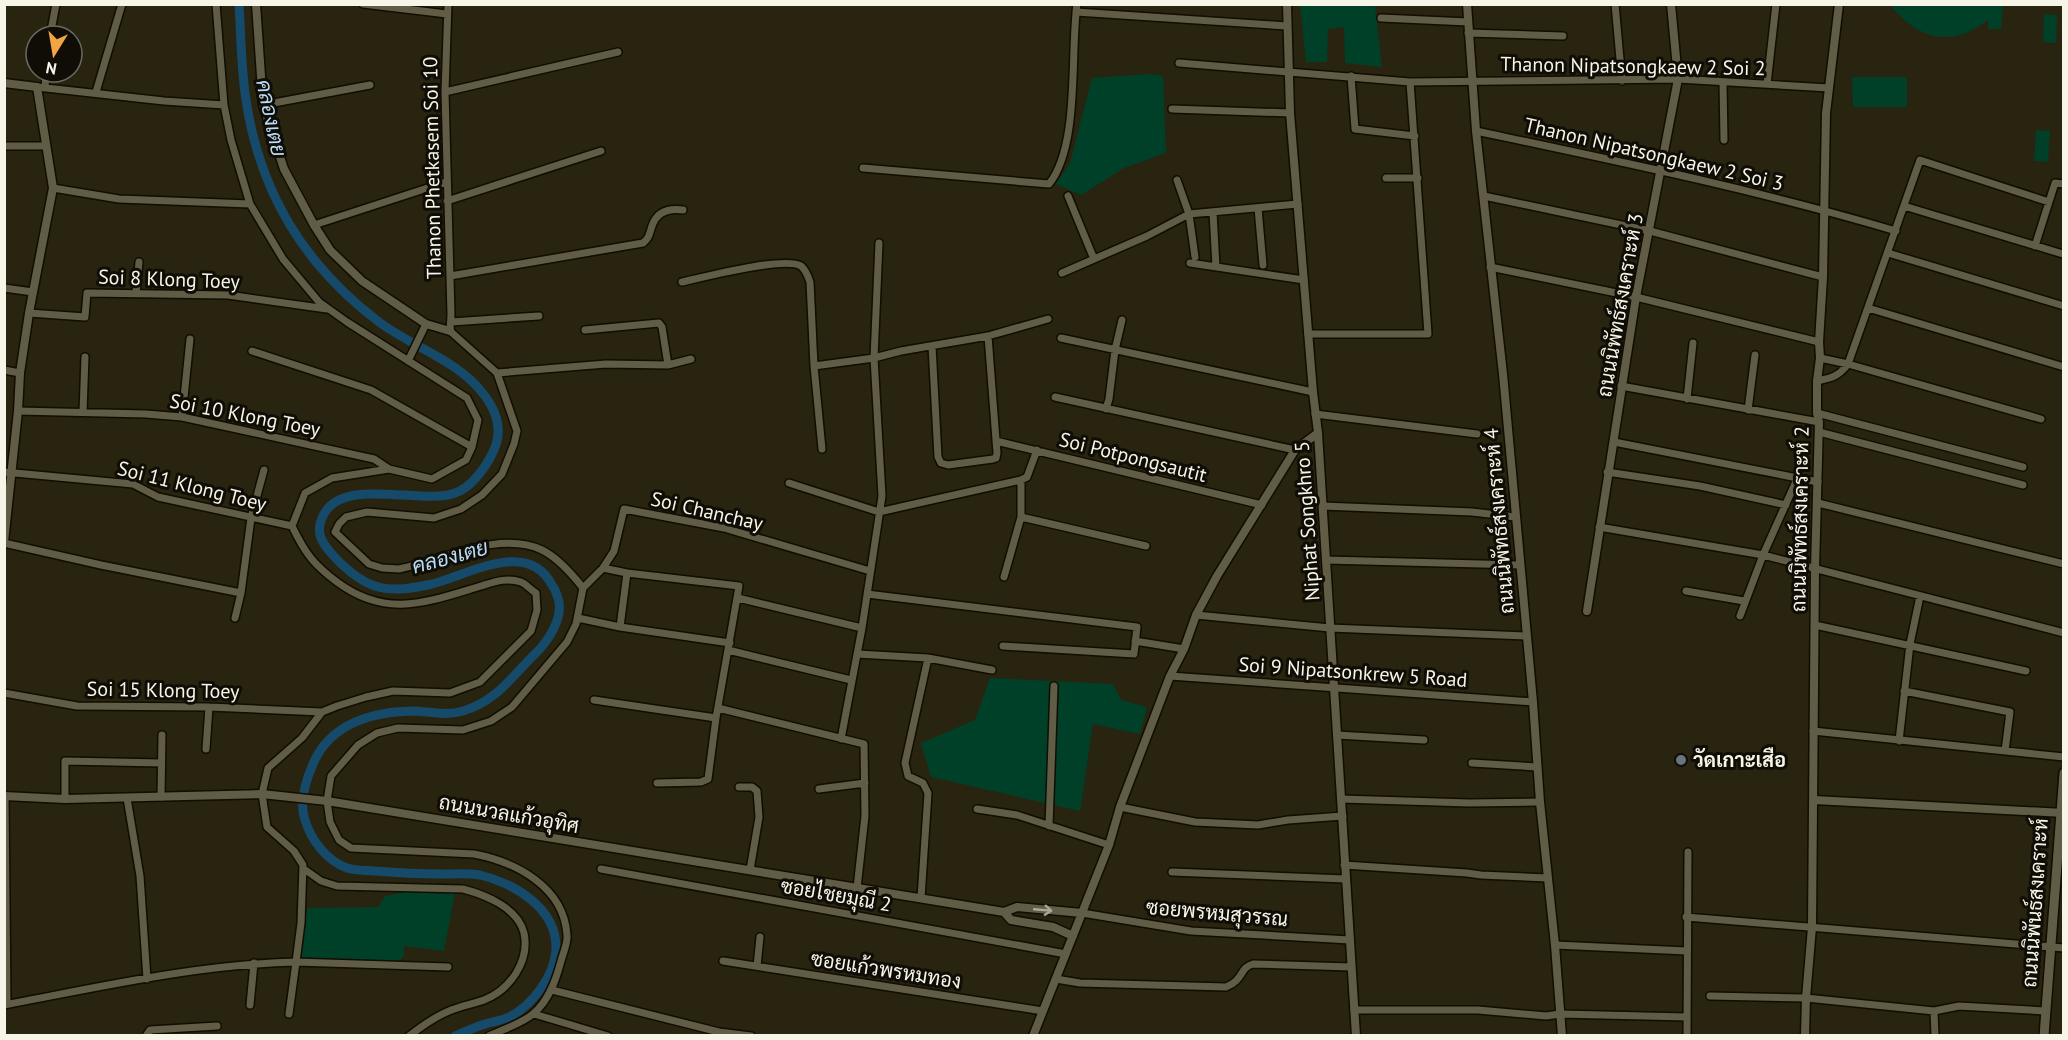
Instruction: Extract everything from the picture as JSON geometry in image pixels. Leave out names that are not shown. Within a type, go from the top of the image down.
[{"type":"main road","name":"ถนนนิพันธ์สงเคราะห์","points":[[2044,1035],[2064,773]]},
{"type":"street","points":[[52,24],[56,4]]},
{"type":"street","points":[[96,92],[122,4]]},
{"type":"street","points":[[216,4],[224,105],[231,140],[250,204],[282,259],[319,302],[329,310],[467,398],[478,420],[472,447],[466,460],[432,478],[389,469],[332,478],[305,493],[292,526],[302,548],[317,568],[347,590],[381,604],[416,604],[502,580],[521,582],[536,593],[537,610],[531,631],[480,682],[450,693],[393,691],[366,697],[322,712],[303,738],[268,768],[262,794],[267,827],[294,851],[304,869],[301,923],[289,1014]]},
{"type":"street","points":[[256,4],[263,105],[284,169],[330,250],[362,281],[426,324],[451,326],[539,316]]},
{"type":"street","points":[[363,4],[447,14]]},
{"type":"street","name":"Thanon Phetkasem Soi 10","points":[[448,4],[445,92],[451,326]]},
{"type":"street","name":"Niphat Songkhro 5","points":[[1287,4],[1290,113],[1318,434],[1356,1035]]},
{"type":"street","name":"ถนนนิพัทธ์สงเคราะห์ 4","points":[[1467,4],[1476,131],[1503,374],[1562,1035]]},
{"type":"street","points":[[1615,4],[1622,81]]},
{"type":"street","name":"ถนนนิพัทธ์สงเคราะห์ 3","points":[[1587,611],[1636,297],[1678,79],[1671,4]]},
{"type":"street","points":[[1767,84],[1776,4]]},
{"type":"street","name":"ถนนนิพัทธ์สงเคราะห์ 2","points":[[1805,1035],[1812,927],[1815,569],[1819,432],[1817,381],[1823,277],[1826,113],[1839,4]]},
{"type":"street","points":[[863,168],[1049,184],[1058,173],[1062,162],[1072,106],[1076,8],[1287,26]]},
{"type":"street","points":[[1381,18],[1468,22]]},
{"type":"street","points":[[1468,33],[1563,36]]},
{"type":"street","points":[[445,92],[618,52]]},
{"type":"street","name":"Thanon Nipatsongkaew 2 Soi 2","points":[[1179,63],[1410,82],[1678,79],[1829,88]]},
{"type":"street","points":[[1351,76],[1355,129],[1414,136]]},
{"type":"street","points":[[1308,334],[1428,334],[1410,82]]},
{"type":"street","points":[[4,83],[164,101],[224,105]]},
{"type":"street","points":[[1723,83],[1724,140]]},
{"type":"street","points":[[42,84],[46,146],[53,188],[20,373],[18,411],[8,473],[4,542],[101,565],[241,593]]},
{"type":"street","points":[[263,105],[370,85]]},
{"type":"street","points":[[1172,109],[1290,113]]},
{"type":"street","name":"Thanon Nipatsongkaew 2 Soi 3","points":[[1476,131],[1661,171],[1824,210],[1896,231]]},
{"type":"street","points":[[4,146],[46,146]]},
{"type":"street","points":[[447,201],[601,151]]},
{"type":"street","points":[[1817,381],[1834,378],[1841,374],[1848,364],[1920,160],[2049,202]]},
{"type":"street","points":[[1386,178],[1418,178]]},
{"type":"street","points":[[1177,180],[1189,214],[1195,257]]},
{"type":"street","points":[[314,225],[446,182]]},
{"type":"street","points":[[2035,246],[2055,183],[2064,184]]},
{"type":"street","points":[[53,188],[119,199],[250,204]]},
{"type":"street","points":[[1068,196],[1094,259]]},
{"type":"street","points":[[1484,196],[1650,231],[1823,277]]},
{"type":"street","points":[[1062,273],[1147,236],[1189,214],[1298,204]]},
{"type":"street","points":[[1904,206],[2063,254]]},
{"type":"street","points":[[1258,208],[1263,265]]},
{"type":"street","points":[[450,276],[643,243],[650,236],[656,219],[663,211],[683,210]]},
{"type":"street","points":[[1213,212],[1216,267]]},
{"type":"street","points":[[841,739],[862,628],[882,496],[874,358],[879,243]]},
{"type":"street","points":[[1888,253],[2064,306]]},
{"type":"street","points":[[136,293],[139,262]]},
{"type":"street","points":[[682,282],[785,263],[799,265],[806,271],[810,282],[814,366],[822,449]]},
{"type":"street","points":[[1190,263],[1305,280]]},
{"type":"street","points":[[1490,267],[1636,297],[1819,342]]},
{"type":"street","points":[[4,288],[33,292]]},
{"type":"street","name":"Soi 8 Klong Toey","points":[[29,313],[85,317],[87,293],[228,295],[329,310]]},
{"type":"street","points":[[1868,308],[2064,367]]},
{"type":"street","points":[[814,366],[874,358],[988,336],[1048,319]]},
{"type":"street","points":[[1106,409],[1122,320]]},
{"type":"street","points":[[585,330],[659,323],[662,327],[668,365]]},
{"type":"street","points":[[408,361],[426,324]]},
{"type":"street","points":[[451,326],[496,373],[517,431],[502,474],[482,495],[461,509],[434,518],[367,512],[346,517],[335,532],[369,564],[382,568],[399,569],[497,544],[518,542],[544,551],[570,572],[583,588],[578,618],[567,642],[512,707],[491,721],[463,730],[398,728],[377,733],[358,745],[331,776],[324,801],[330,822],[339,840],[351,848],[492,857],[521,871],[544,886],[555,898],[562,911],[567,936],[552,990],[534,1014],[489,1035]]},
{"type":"street","points":[[932,345],[938,457],[941,463],[948,465],[993,459],[996,458],[997,453],[988,336]]},
{"type":"street","points":[[1061,338],[1313,392]]},
{"type":"street","points":[[182,417],[190,339]]},
{"type":"street","points":[[1687,399],[1693,343]]},
{"type":"street","points":[[252,351],[372,390],[472,447]]},
{"type":"street","points":[[1748,410],[1755,355]]},
{"type":"street","points":[[83,412],[85,357]]},
{"type":"street","points":[[1820,358],[2042,419]]},
{"type":"street","points":[[496,373],[606,364],[668,365],[691,359]]},
{"type":"street","points":[[4,370],[20,373]]},
{"type":"street","points":[[1621,386],[1748,410],[1818,417],[2023,466]]},
{"type":"street","points":[[1055,397],[1295,450]]},
{"type":"street","name":"Soi 10 Klong Toey","points":[[18,411],[182,417],[374,459],[389,469]]},
{"type":"street","points":[[1315,414],[1477,434]]},
{"type":"street","points":[[1819,432],[2023,485]]},
{"type":"street","points":[[1033,1035],[1109,845],[1120,807],[1170,676],[1184,650],[1196,615],[1217,576],[1295,450],[1318,434]]},
{"type":"street","name":"Soi Potpongsautit","points":[[996,441],[1262,505]]},
{"type":"street","points":[[1614,442],[1818,482]]},
{"type":"street","points":[[789,483],[879,512],[1021,480],[1027,477],[1037,450]]},
{"type":"street","points":[[235,618],[241,593],[251,518],[264,470]]},
{"type":"street","points":[[1607,472],[1700,486],[1786,505]]},
{"type":"street","name":"Soi 11 Klong Toey","points":[[8,473],[133,484],[158,497],[292,526]]},
{"type":"street","points":[[1740,616],[1762,555],[1798,477]]},
{"type":"street","points":[[1004,577],[1021,517],[1021,480]]},
{"type":"street","points":[[1818,503],[2064,564]]},
{"type":"street","points":[[1323,506],[1472,512],[1515,517]]},
{"type":"street","name":"Soi Chanchay","points":[[583,588],[603,568],[614,550],[624,509],[724,528],[870,571]]},
{"type":"street","points":[[1021,517],[1146,546]]},
{"type":"street","points":[[1599,528],[1762,555],[2064,633]]},
{"type":"street","points":[[1326,560],[1520,565]]},
{"type":"street","points":[[603,568],[627,573],[739,586],[708,779],[703,782],[657,783]]},
{"type":"street","points":[[620,627],[627,573]]},
{"type":"street","points":[[1686,591],[1744,601]]},
{"type":"street","points":[[867,594],[1137,627],[1134,654],[1004,646]]},
{"type":"street","points":[[1899,741],[1910,645],[1920,596]]},
{"type":"street","points":[[738,598],[862,628]]},
{"type":"street","points":[[1196,615],[1330,628],[1526,636]]},
{"type":"street","points":[[578,618],[729,647],[851,680]]},
{"type":"street","points":[[1815,625],[2026,670]]},
{"type":"street","points":[[1135,641],[1184,650]]},
{"type":"street","points":[[857,654],[928,658],[992,670]]},
{"type":"street","points":[[921,898],[928,793],[923,783],[908,776],[905,764],[928,658]]},
{"type":"street","name":"Soi 9 Nipatsonkrew 5 Road","points":[[1170,676],[1533,702]]},
{"type":"street","points":[[1049,826],[1054,686]]},
{"type":"street","points":[[1904,691],[2010,712],[2005,751]]},
{"type":"street","name":"Soi 15 Klong Toey","points":[[4,693],[77,706],[209,706],[322,712]]},
{"type":"street","points":[[594,700],[716,718]]},
{"type":"street","points":[[206,749],[209,706]]},
{"type":"street","points":[[718,708],[864,744],[863,842],[857,888]]},
{"type":"street","points":[[1813,731],[2064,757]]},
{"type":"street","points":[[161,797],[162,735]]},
{"type":"street","points":[[1337,735],[1424,740]]},
{"type":"street","points":[[65,800],[65,761],[161,763]]},
{"type":"street","points":[[1472,764],[1537,767]]},
{"type":"street","points":[[819,789],[864,783]]},
{"type":"street","points":[[739,787],[752,787],[758,791],[759,817],[750,870]]},
{"type":"street","name":"ถนนนวลแก้วอุทิศ","points":[[5,796],[65,800],[273,795],[324,801],[1004,912],[1017,907],[1082,913]]},
{"type":"street","points":[[5,796],[6,1004],[254,963],[296,962],[448,967]]},
{"type":"street","points":[[126,798],[140,876],[147,979]]},
{"type":"street","points":[[1341,800],[1540,802]]},
{"type":"street","points":[[1814,800],[2062,813]]},
{"type":"street","points":[[1120,807],[1195,822],[1258,825],[1288,820],[1343,816]]},
{"type":"street","points":[[977,809],[1017,815],[1109,845]]},
{"type":"street","points":[[1687,1035],[1688,852]]},
{"type":"street","points":[[1344,865],[1467,873],[1481,876],[1548,878]]},
{"type":"street","points":[[304,869],[321,881],[337,885],[463,889],[480,894],[497,903],[519,920],[525,936],[525,952],[519,968],[507,984],[486,999],[453,1009],[409,1035]]},
{"type":"street","name":"ซอยไชยมุณี 2","points":[[601,869],[1066,954]]},
{"type":"street","points":[[1172,872],[1345,879]]},
{"type":"street","name":"ถนนนวลแก้วอุทิศ","points":[[1004,912],[1011,920],[1053,927],[1073,936]]},
{"type":"street","name":"ซอยพรหมสุวรรณ","points":[[1082,913],[1191,931],[1350,940]]},
{"type":"street","points":[[1686,917],[2064,948]]},
{"type":"street","points":[[757,966],[760,937]]},
{"type":"street","points":[[1555,945],[1687,951]]},
{"type":"street","name":"ซอยแก้วพรหมทอง","points":[[723,961],[1043,1011]]},
{"type":"street","points":[[250,1005],[254,963]]},
{"type":"street","points":[[1056,979],[1080,983],[1226,987],[1239,980],[1245,968],[1253,964],[1351,967]]},
{"type":"street","points":[[552,990],[719,1032],[751,1035]]},
{"type":"street","points":[[1710,996],[1806,998],[1934,1011],[1959,1006],[2045,1011]]},
{"type":"street","points":[[1354,1010],[1478,1010],[1546,1016],[1560,1014],[1687,1017]]},
{"type":"street","points":[[1934,1011],[1935,1035]]},
{"type":"street","points":[[534,1014],[608,1035]]},
{"type":"street","points":[[146,1035],[150,1030],[217,1026]]},
{"type":"green space","points":[[1300,5],[1375,5],[1382,67],[1345,63],[1344,27],[1328,29],[1327,62],[1306,62]]},
{"type":"green space","points":[[1890,5],[2003,5],[2001,29],[1988,29],[1988,20],[1961,35],[1936,36],[1912,26]]},
{"type":"green space","points":[[2044,14],[2057,15],[2056,43],[2043,42]]},
{"type":"green space","points":[[1149,74],[1163,76],[1166,153],[1124,168],[1081,195],[1056,184],[1070,163],[1092,78]]},
{"type":"green space","points":[[1852,77],[1907,77],[1907,107],[1853,107]]},
{"type":"green space","points":[[2036,130],[2050,131],[2048,162],[2034,161]]},
{"type":"green space","points":[[990,678],[1113,684],[1121,700],[1147,707],[1140,734],[1093,724],[1080,811],[931,777],[921,743],[975,720]]},
{"type":"green space","points":[[417,890],[455,892],[444,951],[404,946],[404,956],[399,961],[300,959],[307,908],[378,907],[385,896]]},
{"type":"waterway","name":"คลองเตย","points":[[239,4],[243,76],[253,134],[274,196],[290,225],[308,251],[352,300],[392,331],[446,362],[471,380],[491,405],[497,420],[498,436],[490,458],[467,487],[455,493],[440,496],[363,494],[346,497],[331,505],[322,518],[319,528],[322,540],[334,557],[351,572],[369,584],[382,588],[404,589],[425,585],[447,580],[479,568],[513,562],[528,564],[541,571],[553,587],[559,602],[556,623],[541,648],[495,694],[475,707],[457,712],[400,712],[369,717],[355,722],[330,738],[313,764],[306,784],[303,813],[308,828],[321,849],[340,865],[357,870],[480,875],[520,892],[532,900],[549,921],[554,934],[555,959],[547,979],[534,998],[518,1012],[503,1020],[479,1026],[455,1036]]},
{"type":"place","name":"วัดเกาะเสือ","points":[[1681,760]]}]
